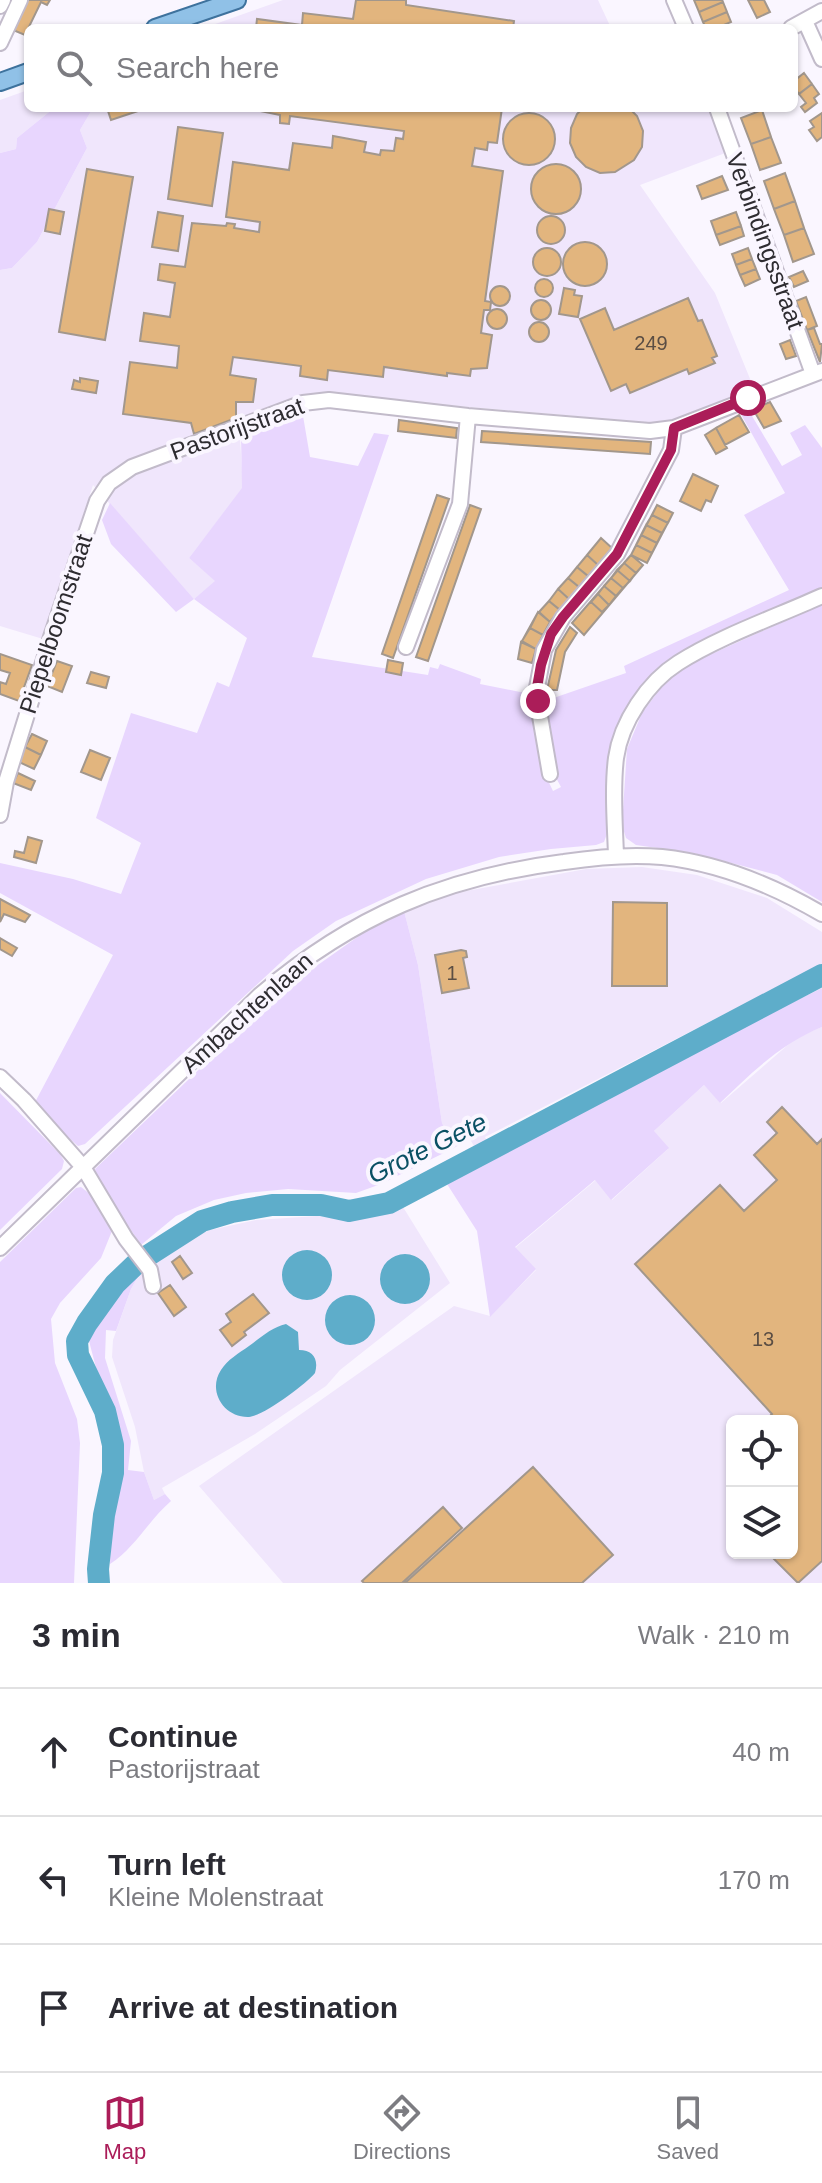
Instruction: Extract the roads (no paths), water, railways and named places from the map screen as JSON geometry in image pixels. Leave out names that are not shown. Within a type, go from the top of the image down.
[{"type":"main road","points":[[167,24],[237,0]]},
{"type":"main road","points":[[0,82],[24,73]]},
{"type":"street","points":[[0,6],[3,0]]},
{"type":"street","points":[[0,43],[20,0]]},
{"type":"street","points":[[674,0],[684,24]]},
{"type":"street","points":[[798,24],[822,11]]},
{"type":"street","points":[[805,21],[822,59]]},
{"type":"street","name":"Verbindingsstraat","points":[[719,112],[818,373]]},
{"type":"street","name":"Pastorijstraat","points":[[109,483],[132,467],[303,403],[329,400],[635,430],[674,428],[818,373]]},
{"type":"street","points":[[406,647],[460,504],[468,416]]},
{"type":"street","points":[[550,774],[536,693],[544,650],[563,617],[617,554],[671,450],[674,428]]},
{"type":"street","name":"Piepelboomstraat","points":[[0,815],[6,782],[51,637],[97,501],[109,483]]},
{"type":"street","points":[[616,856],[616,757],[636,706],[677,663],[822,596]]},
{"type":"street","name":"Ambachtenlaan","points":[[0,1248],[261,994],[324,944],[410,900],[450,886],[537,865],[616,856],[663,857],[765,884],[822,914]]},
{"type":"street","points":[[0,1077],[83,1167],[126,1239],[153,1276],[153,1286]]},
{"type":"water","points":[[307,1250],[325,1257],[332,1275],[325,1293],[307,1300],[289,1293],[282,1275],[289,1257]]},
{"type":"water","points":[[405,1254],[423,1261],[430,1279],[423,1297],[405,1304],[387,1297],[380,1279],[387,1261]]},
{"type":"water","points":[[350,1295],[368,1302],[375,1320],[368,1338],[350,1345],[332,1338],[325,1320],[332,1302]]},
{"type":"water","points":[[286,1324],[298,1332],[299,1350],[314,1356],[315,1373],[264,1411],[249,1417],[232,1413],[220,1402],[217,1394],[217,1378],[221,1370],[262,1336]]},
{"type":"waterway","name":"Grote Gete","points":[[99,1583],[104,1515],[113,1473],[113,1445],[105,1411],[78,1355],[77,1341],[115,1284],[138,1262],[202,1221],[232,1212],[272,1205],[321,1205],[349,1211],[389,1203],[822,975]]}]
